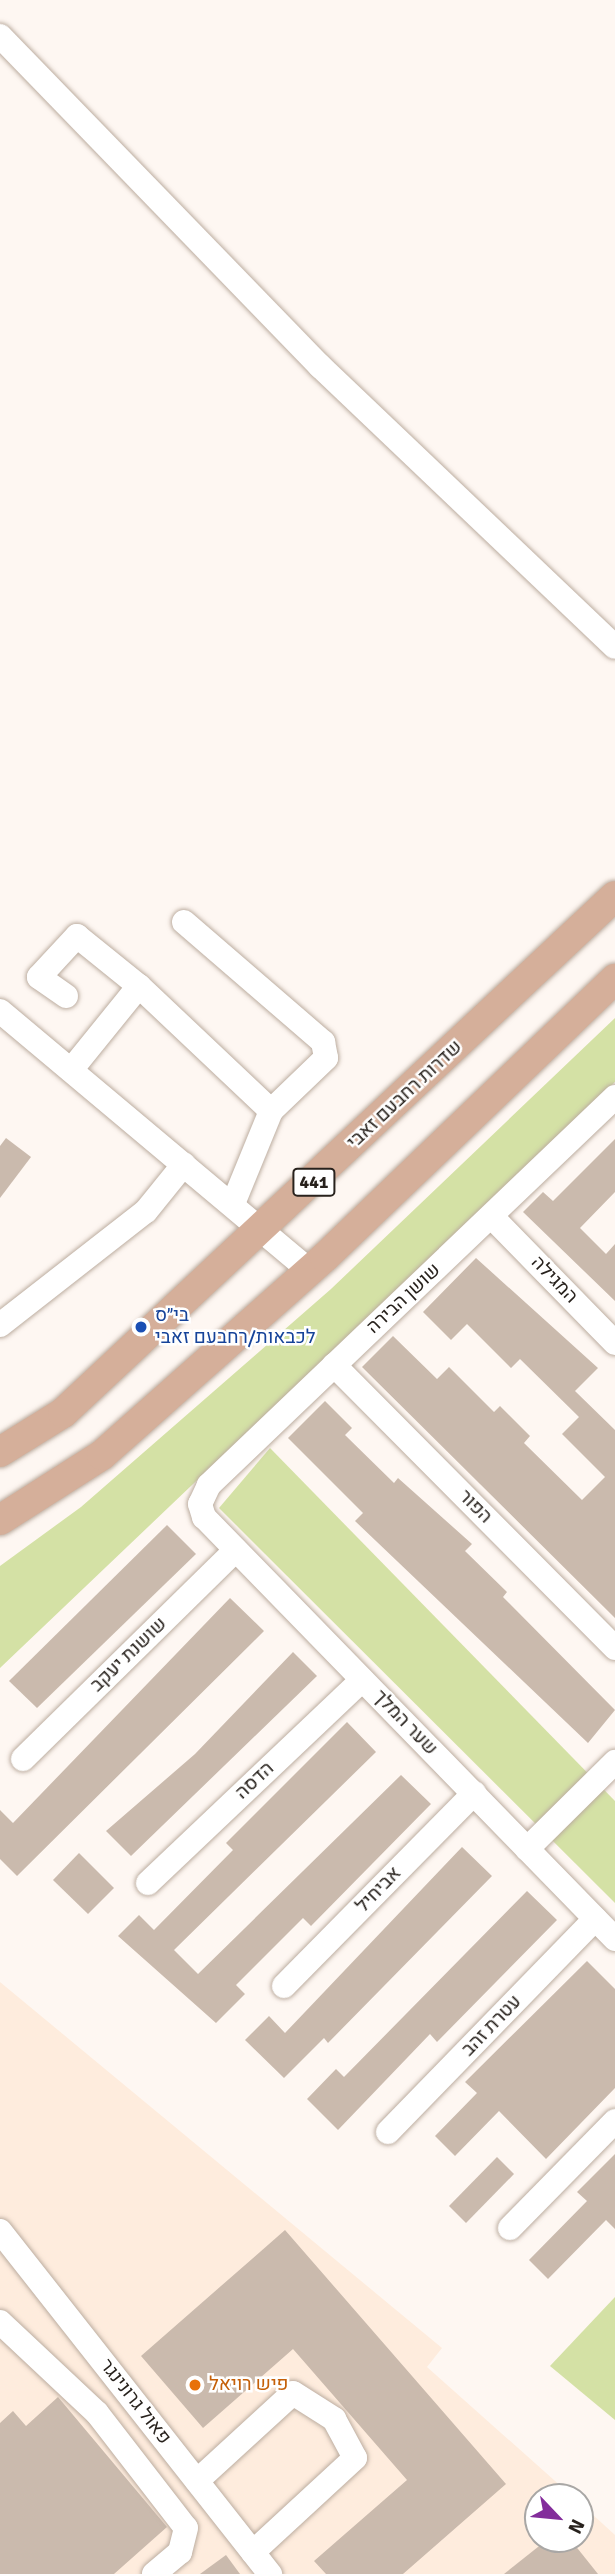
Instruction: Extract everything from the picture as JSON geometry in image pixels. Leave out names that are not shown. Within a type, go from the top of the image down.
[{"type":"main road","name":"שדרות רחבעם זאבי","points":[[0,1452],[62,1413],[263,1229],[615,896]]},
{"type":"main road","points":[[0,1520],[102,1455],[309,1270],[615,979]]},
{"type":"street","points":[[0,36],[320,366],[615,647]]},
{"type":"street","points":[[184,922],[323,1042],[326,1058],[271,1111],[234,1201]]},
{"type":"street","points":[[66,996],[39,977],[77,936],[139,986],[271,1111]]},
{"type":"street","points":[[71,1070],[139,986]]},
{"type":"street","points":[[0,1011],[184,1164],[234,1201],[309,1270]]},
{"type":"street","name":"שושן הבירה","points":[[200,1504],[209,1485],[615,1097]]},
{"type":"street","points":[[0,1325],[146,1210],[184,1164]]},
{"type":"street","name":"המגילה","points":[[492,1217],[615,1343]]},
{"type":"street","name":"הפור","points":[[334,1364],[615,1648]]},
{"type":"street","name":"שער המלך","points":[[200,1504],[204,1517],[615,1939]]},
{"type":"street","name":"שושנת יעקב","points":[[23,1759],[236,1550]]},
{"type":"street","name":"הדסה","points":[[148,1882],[362,1680]]},
{"type":"street","points":[[527,1849],[615,1762]]},
{"type":"street","name":"אביחיל","points":[[285,1986],[474,1793]]},
{"type":"street","name":"עטרת זהב","points":[[388,2132],[595,1919]]},
{"type":"street","points":[[510,2228],[615,2121]]},
{"type":"street","name":"פאול גרונינגר","points":[[0,2231],[270,2574]]},
{"type":"street","points":[[2,2329],[97,2413],[186,2528],[180,2552],[154,2574]]},
{"type":"street","points":[[197,2481],[293,2393],[334,2419],[355,2458],[253,2553]]},
{"type":"shaded area","points":[[0,1982],[442,2348],[427,2367],[557,2483],[524,2483],[524,2553],[594,2553],[594,2516],[615,2535],[615,2574],[0,2574]]},
{"type":"green space","points":[[615,1018],[615,1082],[0,1668],[0,1566],[81,1507],[331,1289]]},
{"type":"green space","points":[[270,1448],[615,1801],[615,1903],[219,1508]]},
{"type":"green space","points":[[615,2297],[615,2420],[550,2366]]},
{"type":"building","points":[[6,1138],[31,1157],[0,1198],[0,1146]]},
{"type":"building","points":[[615,1139],[615,1192],[580,1228],[606,1254],[615,1244],[615,1301],[523,1212],[543,1192],[553,1201]]},
{"type":"building","points":[[476,1258],[598,1368],[575,1391],[615,1430],[615,1618],[362,1367],[393,1336],[437,1379],[449,1367],[494,1412],[500,1406],[530,1436],[524,1443],[582,1500],[605,1477],[562,1434],[579,1417],[520,1359],[511,1368],[467,1324],[451,1340],[423,1312]]},
{"type":"building","points":[[325,1401],[352,1428],[345,1435],[394,1483],[398,1478],[472,1544],[465,1551],[507,1592],[503,1597],[615,1710],[588,1743],[355,1521],[363,1513],[288,1438]]},
{"type":"building","points":[[167,1525],[196,1554],[37,1708],[9,1681]]},
{"type":"building","points":[[230,1598],[264,1631],[17,1876],[0,1859],[0,1810],[13,1823]]},
{"type":"building","points":[[293,1652],[317,1676],[131,1856],[106,1831],[195,1754]]},
{"type":"building","points":[[347,1722],[376,1752],[174,1950],[198,1974],[401,1775],[431,1804],[311,1926],[303,1918],[236,1985],[245,1994],[216,2023],[118,1936],[139,1915],[154,1930],[233,1850],[226,1843]]},
{"type":"building","points":[[462,1847],[492,1876],[328,2043],[324,2038],[284,2078],[245,2040],[269,2016],[285,2033]]},
{"type":"building","points":[[79,1853],[114,1888],[88,1914],[53,1880]]},
{"type":"building","points":[[527,1891],[557,1920],[437,2042],[430,2034],[338,2130],[307,2099],[336,2069],[344,2077]]},
{"type":"building","points":[[587,1961],[615,1989],[615,2088],[546,2159],[499,2111],[455,2156],[435,2136],[477,2093],[465,2082]]},
{"type":"building","points":[[615,2154],[615,2229],[606,2220],[548,2279],[529,2260],[587,2201],[577,2192]]},
{"type":"building","points":[[497,2157],[514,2174],[466,2223],[449,2206]]},
{"type":"building","points":[[285,2230],[506,2484],[403,2574],[326,2574],[314,2561],[407,2480],[293,2349],[203,2428],[141,2356]]},
{"type":"building","points":[[58,2397],[167,2527],[114,2574],[0,2574],[0,2423],[13,2411],[26,2426]]},
{"type":"building","points":[[530,2553],[581,2553],[598,2574],[504,2574]]},
{"type":"building","points":[[226,2555],[240,2574],[200,2574]]},
{"type":"place","name":"בי״ס לכבאות/רחבעם זאבי","points":[[141,1327]]},
{"type":"place","name":"פיש רויאל","points":[[195,2385]]}]
